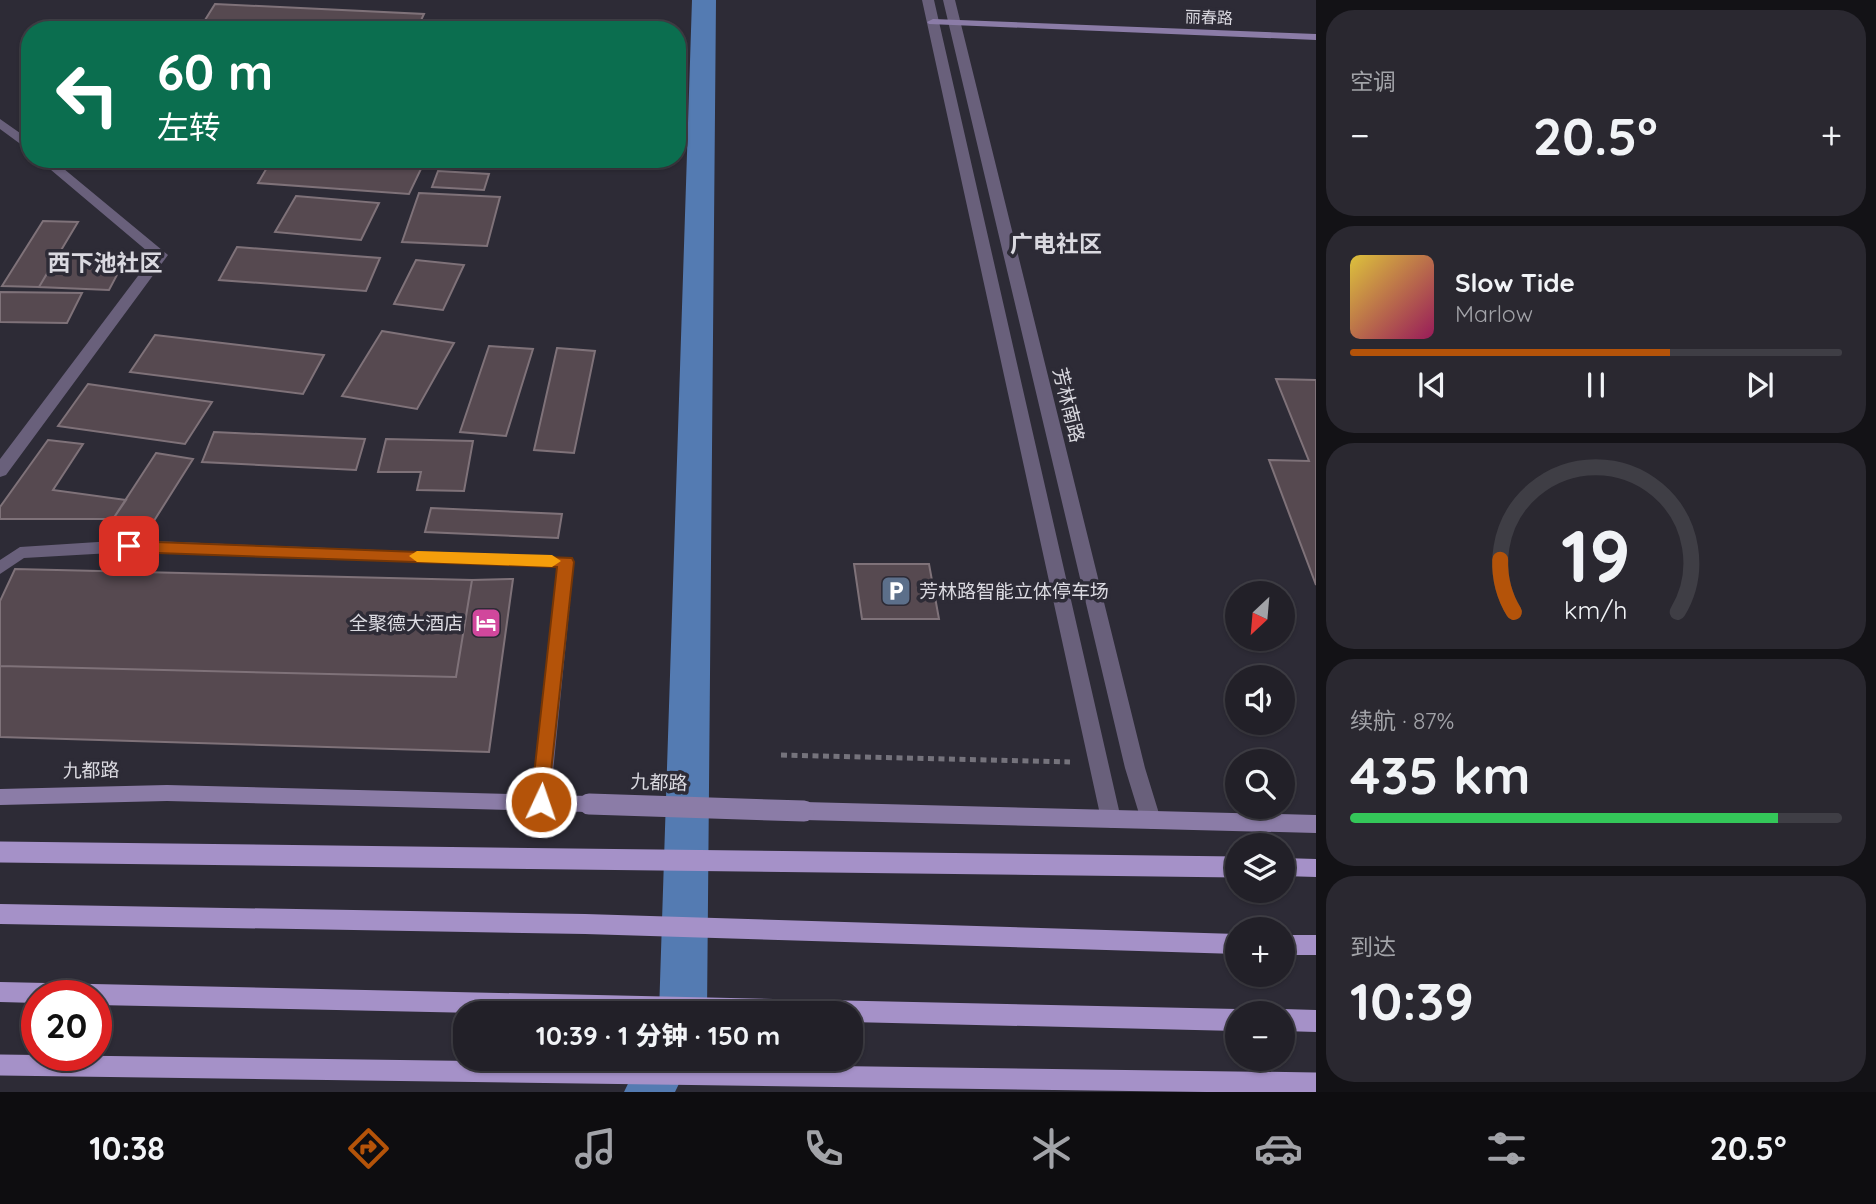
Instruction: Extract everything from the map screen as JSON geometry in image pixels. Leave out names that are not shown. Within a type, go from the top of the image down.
[{"type":"main road","name":"丽春路","points":[[934,27],[1316,48]]},
{"type":"main road","name":"丽春路","points":[[955,28],[1316,37]]},
{"type":"main road","name":"九都路","points":[[0,797],[167,793],[1316,824]]},
{"type":"main road","points":[[0,852],[1225,867]]},
{"type":"main road","points":[[1295,867],[1316,868]]},
{"type":"main road","points":[[0,914],[585,924],[1225,944]]},
{"type":"main road","points":[[1295,945],[1316,945]]},
{"type":"main road","points":[[0,992],[1225,1020]]},
{"type":"main road","points":[[1295,1020],[1316,1021]]},
{"type":"main road","points":[[0,1065],[1316,1083]]},
{"type":"street","points":[[928,0],[1111,818]]},
{"type":"street","name":"芳林南路","points":[[948,0],[1135,768],[1151,820]]},
{"type":"street","points":[[0,123],[21,140]]},
{"type":"street","points":[[0,471],[161,255],[55,168]]},
{"type":"lane","points":[[0,568],[20,553],[129,546],[566,562],[541,802]]},
{"type":"path","points":[[781,755],[1097,762]]},
{"type":"building","points":[[215,4],[424,14],[421,21],[205,20]]},
{"type":"building","points":[[267,168],[421,169],[409,194],[258,183]]},
{"type":"building","points":[[438,171],[489,174],[484,190],[432,187]]},
{"type":"building","points":[[419,193],[500,197],[487,246],[402,242]]},
{"type":"building","points":[[296,196],[379,203],[361,240],[275,232]]},
{"type":"building","points":[[43,221],[78,222],[39,287],[2,286]]},
{"type":"building","points":[[237,247],[380,258],[366,291],[219,280]]},
{"type":"building","points":[[59,253],[127,256],[109,290],[39,287]]},
{"type":"building","points":[[416,260],[464,265],[443,310],[394,304]]},
{"type":"building","points":[[0,292],[82,293],[67,323],[0,322]]},
{"type":"building","points":[[382,331],[454,343],[417,409],[342,396]]},
{"type":"building","points":[[155,335],[324,355],[303,394],[130,372]]},
{"type":"building","points":[[489,346],[533,349],[506,436],[460,432]]},
{"type":"building","points":[[557,348],[595,351],[574,453],[534,450]]},
{"type":"building","points":[[1276,379],[1316,380],[1316,585],[1269,460],[1309,461]]},
{"type":"building","points":[[88,384],[212,402],[185,444],[58,426]]},
{"type":"building","points":[[214,432],[365,439],[356,470],[202,462]]},
{"type":"building","points":[[386,439],[473,441],[464,491],[417,490],[421,472],[378,472]]},
{"type":"building","points":[[48,440],[83,444],[53,490],[126,500],[113,519],[0,519],[0,507]]},
{"type":"building","points":[[156,453],[193,459],[152,524],[113,519]]},
{"type":"building","points":[[431,508],[562,514],[558,538],[425,532]]},
{"type":"building","name":"芳林路智能立体停车场","points":[[854,564],[929,564],[939,619],[862,619]]},
{"type":"building","points":[[15,569],[472,580],[456,677],[0,666],[0,601]]},
{"type":"building","name":"全聚德大酒店","points":[[513,579],[489,752],[0,737],[0,666],[456,677],[472,580]]},
{"type":"waterway","points":[[683,1001],[704,0]]},
{"type":"waterway","points":[[649,1092],[660,1071]]},
{"type":"slow traffic","points":[[417,556],[552,561]]},
{"type":"place","name":"芳林路智能立体停车场","points":[[896,591]]},
{"type":"place","name":"全聚德大酒店","points":[[486,623]]},
{"type":"district","name":"广电社区","points":[[1056,244]]},
{"type":"district","name":"西下池社区","points":[[105,263]]},
{"type":"route","points":[[129,546],[566,562],[542,768],[541,802]]}]
